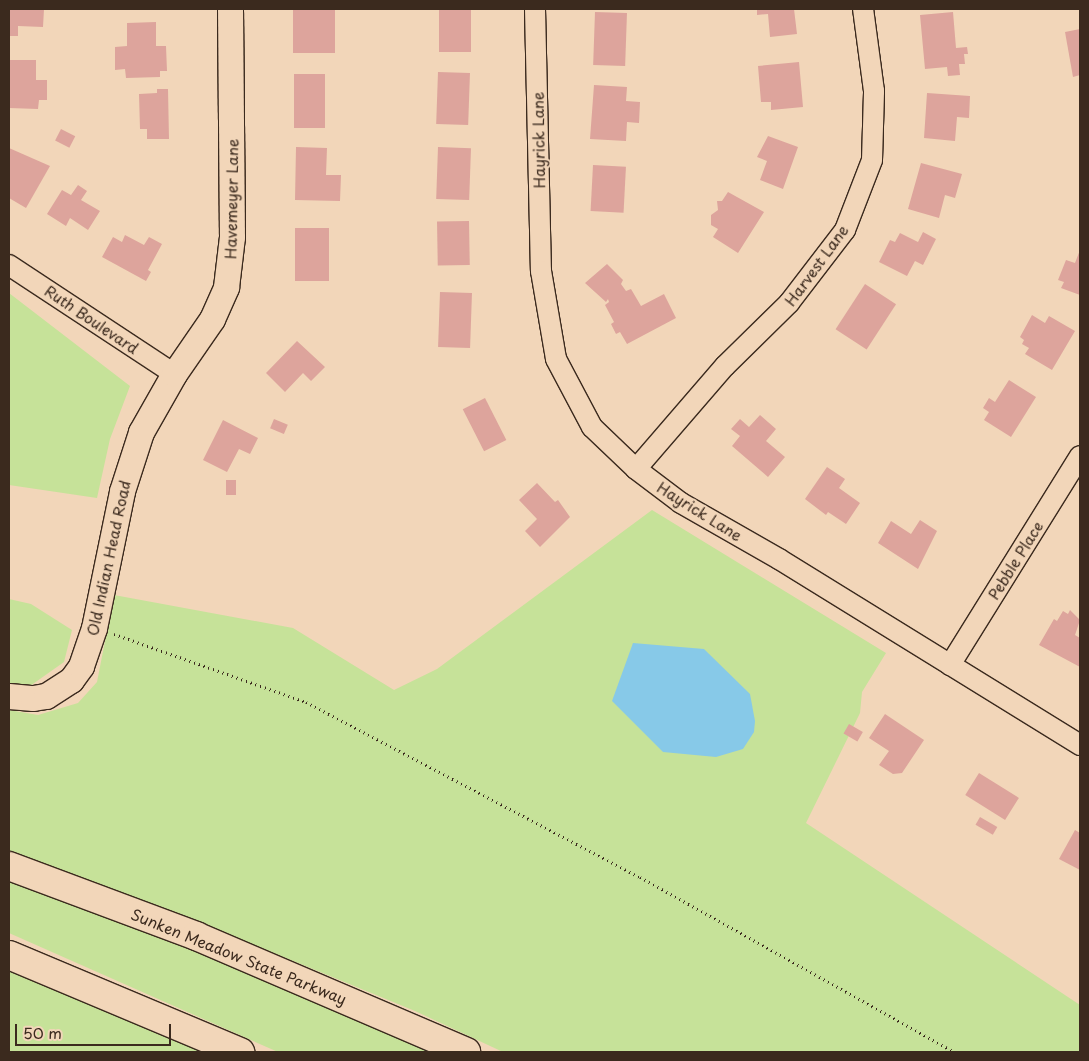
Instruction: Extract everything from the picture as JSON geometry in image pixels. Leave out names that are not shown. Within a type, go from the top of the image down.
[{"type":"highway","name":"Sunken Meadow State Parkway","points":[[9,866],[196,936],[466,1052]]},
{"type":"highway","points":[[9,955],[240,1052]]},
{"type":"street","name":"Havemeyer Lane","points":[[174,374],[219,305],[229,269],[232,132],[230,9]]},
{"type":"street","name":"Hayrick Lane","points":[[535,9],[541,271],[556,359],[592,427],[636,469],[681,503],[779,559],[1080,745]]},
{"type":"street","name":"Harvest Lane","points":[[636,469],[725,366],[789,303],[845,230],[872,160],[874,91],[863,9]]},
{"type":"street","name":"Ruth Boulevard","points":[[9,265],[174,374]]},
{"type":"street","name":"Old Indian Head Road","points":[[9,696],[33,698],[60,690],[81,666],[94,628],[128,468],[142,432],[174,374]]},
{"type":"street","name":"Pebble Place","points":[[950,665],[1080,456]]},
{"type":"path","points":[[94,628],[306,702],[640,877],[955,1052]]},
{"type":"green space","points":[[9,293],[130,386],[110,439],[97,498],[9,485]]},
{"type":"green space","points":[[652,510],[886,653],[862,692],[860,713],[806,823],[1080,1005],[1080,1052],[503,1052],[415,1011],[264,949],[9,855],[9,710],[38,715],[78,703],[97,682],[114,595],[293,628],[394,690],[437,669]]},
{"type":"green space","points":[[9,599],[31,604],[72,630],[64,662],[30,686],[9,684]]},
{"type":"green space","points":[[9,881],[181,942],[437,1052],[278,1052],[9,933]]},
{"type":"green space","points":[[9,964],[214,1052],[9,1052]]},
{"type":"water","points":[[633,643],[704,649],[750,694],[755,721],[754,732],[743,749],[716,757],[663,752],[612,701]]},
{"type":"building","points":[[9,9],[44,9],[43,27],[18,26],[18,36],[9,36]]},
{"type":"building","points":[[293,9],[335,9],[335,53],[293,53]]},
{"type":"building","points":[[439,9],[471,9],[471,52],[439,52]]},
{"type":"building","points":[[757,9],[794,9],[797,34],[770,37],[768,14],[757,15]]},
{"type":"building","points":[[595,12],[627,13],[625,66],[593,65]]},
{"type":"building","points":[[953,12],[956,48],[967,47],[968,54],[964,54],[965,64],[959,64],[960,75],[948,76],[947,67],[925,69],[920,15]]},
{"type":"building","points":[[156,22],[156,46],[166,46],[167,71],[160,71],[160,77],[126,78],[125,69],[115,70],[115,47],[127,46],[127,23]]},
{"type":"building","points":[[1080,29],[1080,75],[1073,77],[1065,32]]},
{"type":"building","points":[[9,60],[36,60],[36,80],[47,80],[47,100],[39,100],[38,109],[9,108]]},
{"type":"building","points":[[799,62],[803,107],[771,110],[771,102],[761,102],[758,66]]},
{"type":"building","points":[[438,72],[470,73],[468,125],[436,124]]},
{"type":"building","points":[[294,74],[325,74],[325,128],[294,128]]},
{"type":"building","points":[[594,85],[627,87],[626,101],[640,102],[639,123],[627,122],[626,141],[590,139]]},
{"type":"building","points":[[157,89],[168,89],[169,139],[147,139],[147,129],[140,129],[139,94],[157,93]]},
{"type":"building","points":[[927,93],[970,96],[969,118],[957,117],[955,141],[924,138]]},
{"type":"building","points":[[61,129],[75,136],[69,148],[55,141]]},
{"type":"building","points":[[768,136],[798,147],[783,189],[760,180],[767,161],[757,157]]},
{"type":"building","points":[[296,147],[327,148],[326,175],[341,175],[340,201],[295,200]]},
{"type":"building","points":[[438,147],[471,148],[469,200],[436,199]]},
{"type":"building","points":[[9,148],[50,166],[26,208],[9,198]]},
{"type":"building","points":[[921,163],[962,174],[955,198],[945,195],[939,218],[908,209]]},
{"type":"building","points":[[593,165],[626,167],[624,213],[591,211]]},
{"type":"building","points":[[78,185],[87,191],[81,200],[100,211],[88,230],[70,218],[66,226],[47,214],[62,190],[71,195]]},
{"type":"building","points":[[728,192],[764,212],[738,253],[713,237],[718,229],[711,225],[711,215],[718,210],[717,201],[722,201]]},
{"type":"building","points":[[469,221],[470,265],[438,266],[437,222]]},
{"type":"building","points":[[295,228],[329,228],[329,281],[295,281]]},
{"type":"building","points":[[923,232],[936,239],[923,265],[915,261],[907,276],[879,262],[890,240],[895,242],[900,233],[918,242]]},
{"type":"building","points":[[125,235],[144,245],[149,237],[162,244],[148,270],[151,272],[146,281],[102,257],[113,237],[122,242]]},
{"type":"building","points":[[1080,250],[1080,295],[1061,288],[1064,282],[1058,280],[1066,260],[1075,263]]},
{"type":"building","points":[[607,264],[623,280],[621,284],[626,291],[631,289],[641,306],[664,294],[676,318],[627,344],[620,332],[616,334],[611,324],[614,322],[605,305],[609,302],[608,299],[606,302],[585,283]]},
{"type":"building","points":[[865,284],[896,304],[867,349],[836,329]]},
{"type":"building","points":[[440,292],[472,293],[470,348],[438,347]]},
{"type":"building","points":[[1032,315],[1045,323],[1049,316],[1075,331],[1052,370],[1025,354],[1029,348],[1022,344],[1024,340],[1020,337]]},
{"type":"building","points":[[297,341],[325,367],[311,381],[303,373],[285,392],[266,373]]},
{"type":"building","points":[[1009,380],[1036,397],[1011,437],[984,420],[989,412],[983,408],[989,398],[995,402]]},
{"type":"building","points":[[485,398],[506,440],[484,451],[463,409]]},
{"type":"building","points":[[760,415],[776,429],[766,441],[785,457],[768,477],[732,446],[740,436],[731,429],[740,419],[749,427]]},
{"type":"building","points":[[274,419],[288,425],[284,434],[270,428]]},
{"type":"building","points":[[223,420],[258,438],[250,454],[239,449],[227,472],[203,460]]},
{"type":"building","points":[[827,467],[845,479],[839,488],[860,503],[846,524],[828,512],[826,515],[805,499]]},
{"type":"building","points":[[226,480],[236,480],[236,495],[226,495]]},
{"type":"building","points":[[537,483],[555,502],[558,500],[570,517],[540,547],[525,531],[537,519],[519,500]]},
{"type":"building","points":[[920,520],[937,531],[918,569],[878,543],[891,521],[911,534]]},
{"type":"building","points":[[1070,610],[1080,620],[1075,635],[1080,638],[1080,667],[1039,645],[1054,619],[1057,621],[1063,611],[1068,614]]},
{"type":"building","points":[[885,714],[924,740],[902,773],[893,774],[879,765],[889,751],[869,738]]},
{"type":"building","points":[[849,724],[863,732],[857,742],[844,734]]},
{"type":"building","points":[[979,773],[1019,798],[1005,820],[965,795]]},
{"type":"building","points":[[980,817],[997,827],[993,835],[976,825]]},
{"type":"building","points":[[1075,830],[1080,833],[1080,870],[1059,859]]}]
